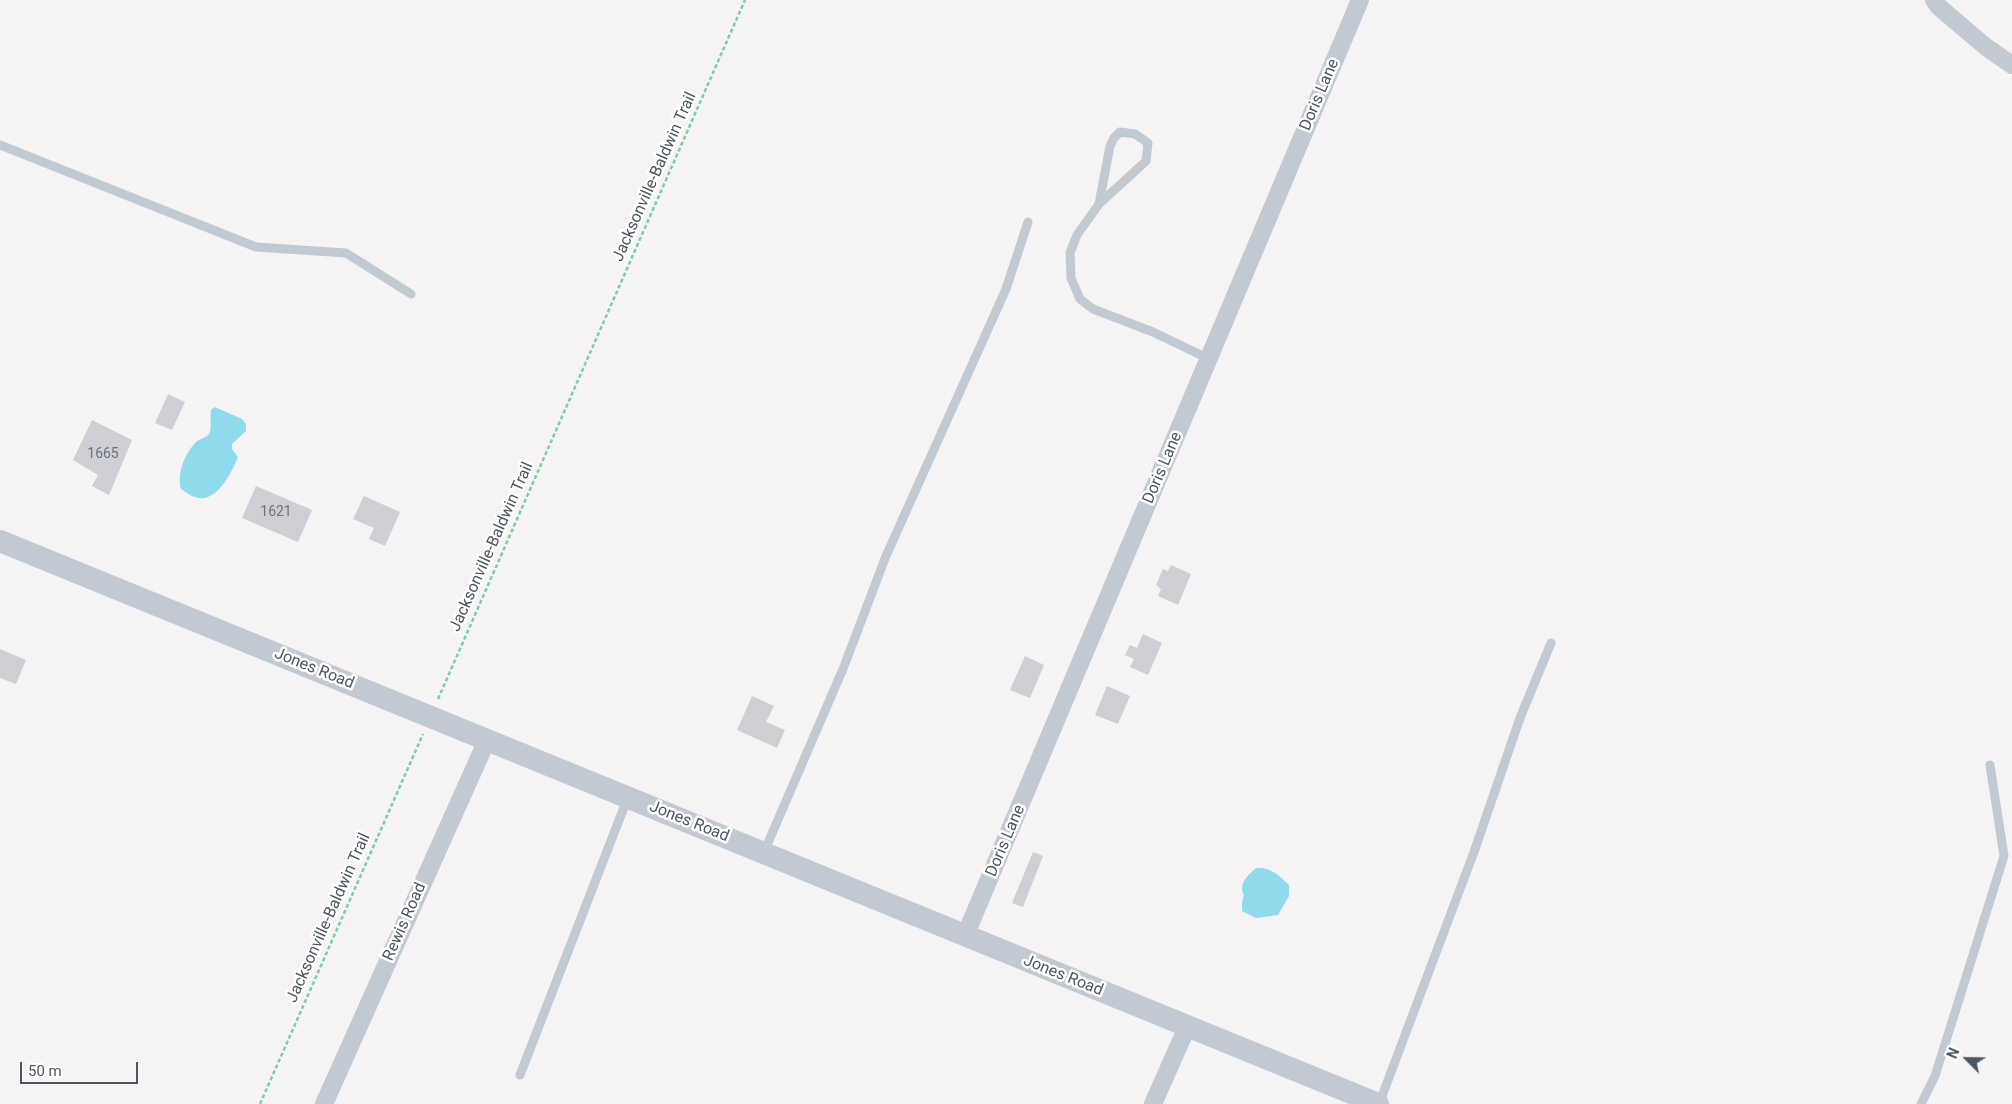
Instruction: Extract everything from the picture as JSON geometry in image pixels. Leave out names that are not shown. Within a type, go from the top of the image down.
[{"type":"street","name":"Doris Lane","points":[[966,936],[1360,0]]},
{"type":"street","points":[[1934,0],[1986,47],[2012,65]]},
{"type":"street","name":"Jones Road","points":[[0,540],[1378,1104]]},
{"type":"street","name":"Rewis Road","points":[[324,1104],[487,740]]},
{"type":"street","points":[[1153,1104],[1187,1027]]},
{"type":"lane","points":[[1098,204],[1110,146],[1114,138],[1120,132],[1127,132],[1148,143],[1146,160],[1098,204],[1077,235],[1070,253],[1071,278],[1080,299],[1093,309],[1153,332],[1209,359]]},
{"type":"lane","points":[[0,145],[256,247],[346,253],[411,294]]},
{"type":"lane","points":[[764,852],[842,669],[886,556],[1006,289],[1028,222]]},
{"type":"lane","points":[[1378,1104],[1474,852],[1520,718],[1551,643]]},
{"type":"lane","points":[[1921,1104],[1935,1076],[2004,856],[1990,765]]},
{"type":"lane","points":[[520,1075],[628,796]]},
{"type":"path","name":"Jacksonville-Baldwin Trail","points":[[260,1104],[745,0]]},
{"type":"water","points":[[215,407],[242,419],[246,424],[246,431],[232,444],[232,449],[238,457],[232,471],[222,486],[210,496],[203,498],[195,497],[181,489],[182,464],[197,441],[209,434],[211,410]]},
{"type":"water","points":[[1256,868],[1270,870],[1289,885],[1289,896],[1278,915],[1256,918],[1242,911],[1243,883]]},
{"type":"building","points":[[168,394],[185,402],[172,430],[155,423]]},
{"type":"building","points":[[92,420],[132,440],[109,495],[92,486],[98,475],[73,460]]},
{"type":"building","points":[[256,486],[312,510],[298,542],[242,518]]},
{"type":"building","points":[[364,496],[400,512],[385,546],[369,539],[374,528],[353,519]]},
{"type":"building","points":[[1171,565],[1191,574],[1178,605],[1158,596],[1161,589],[1156,585],[1163,569],[1168,571]]},
{"type":"building","points":[[1143,634],[1162,643],[1148,675],[1130,667],[1134,659],[1125,655],[1130,645],[1137,648]]},
{"type":"building","points":[[0,649],[26,660],[16,684],[0,678]]},
{"type":"building","points":[[1025,656],[1044,665],[1030,698],[1010,690]]},
{"type":"building","points":[[1107,686],[1130,696],[1118,724],[1095,715]]},
{"type":"building","points":[[752,696],[774,706],[766,722],[785,730],[777,748],[737,730]]},
{"type":"building","points":[[1033,852],[1043,856],[1023,907],[1012,903]]}]
